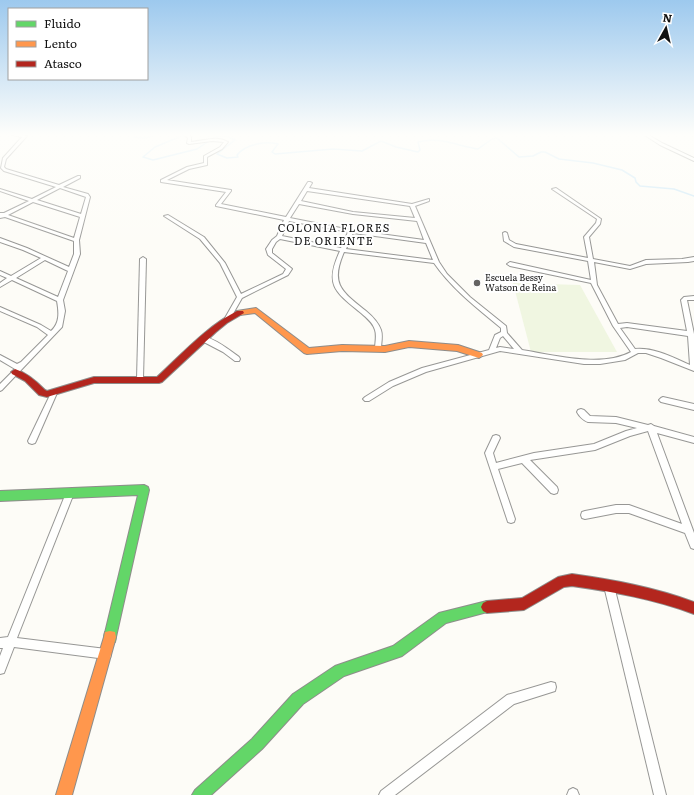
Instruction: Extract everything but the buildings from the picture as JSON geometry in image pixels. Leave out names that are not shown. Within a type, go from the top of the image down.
[{"type":"street","points":[[0,388],[59,327],[62,311],[60,300],[77,254],[76,240],[82,216],[88,201],[86,195],[8,171]]},
{"type":"street","points":[[182,171],[163,181],[229,191],[218,205],[351,231],[428,242]]},
{"type":"street","points":[[2,215],[79,177]]},
{"type":"street","points":[[228,318],[240,297],[285,275],[288,269],[270,254],[269,249],[274,241],[279,237],[287,219],[310,183]]},
{"type":"street","points":[[306,189],[412,205],[427,200]]},
{"type":"street","points":[[554,189],[599,219],[598,224],[586,237],[594,282],[616,326],[634,352]]},
{"type":"street","points":[[0,190],[82,216]]},
{"type":"street","points":[[297,202],[353,213],[417,220]]},
{"type":"street","points":[[412,205],[417,220],[436,262],[445,275],[468,298],[504,327],[504,333],[519,351]]},
{"type":"street","points":[[2,215],[76,240]]},
{"type":"street","points":[[166,216],[202,238],[222,263],[240,297]]},
{"type":"street","points":[[351,231],[334,272],[337,286],[343,296],[367,315],[378,330],[378,349]]},
{"type":"street","points":[[505,233],[507,242],[510,244],[632,267],[645,262],[667,262],[694,259]]},
{"type":"street","points":[[279,237],[344,250],[436,262]]},
{"type":"street","points":[[0,240],[71,270]]},
{"type":"street","points":[[0,285],[45,258]]},
{"type":"street","points":[[140,379],[143,259]]},
{"type":"street","points":[[510,264],[594,282]]},
{"type":"street","points":[[0,273],[60,300]]},
{"type":"street","points":[[367,399],[407,376],[438,365],[500,349],[584,362],[600,362],[628,358],[634,352],[640,351],[652,352],[694,369],[691,334],[684,300],[686,298],[694,298]]},
{"type":"street","points":[[0,309],[39,326],[52,335]]},
{"type":"street","points":[[15,372],[28,379],[42,393],[54,393],[74,385],[94,380],[161,379],[228,318],[243,311],[256,310],[307,351],[342,348],[385,350],[409,344],[458,348],[479,355]]},
{"type":"street","points":[[616,326],[627,325],[691,334]]},
{"type":"street","points":[[491,352],[498,337],[504,333]]},
{"type":"street","points":[[204,339],[225,350],[237,359]]},
{"type":"street","points":[[0,357],[17,368],[22,364]]},
{"type":"street","points":[[32,441],[54,393]]},
{"type":"street","points":[[663,400],[694,408]]},
{"type":"street","points":[[581,412],[588,419],[616,420],[694,440]]},
{"type":"street","points":[[494,467],[524,459],[594,447],[629,433],[650,428]]},
{"type":"street","points":[[650,428],[665,462],[676,499],[694,544]]},
{"type":"street","points":[[496,438],[489,453],[511,519]]},
{"type":"street","points":[[524,459],[554,490]]},
{"type":"street","points":[[0,496],[144,490],[106,654],[64,795]]},
{"type":"street","points":[[0,668],[70,493]]},
{"type":"street","points":[[585,515],[616,509],[629,509],[688,530]]},
{"type":"street","points":[[200,795],[257,744],[298,699],[340,671],[397,651],[443,617],[481,607],[524,604],[562,581],[584,581],[626,588],[692,605]]},
{"type":"street","points":[[609,586],[660,795]]},
{"type":"street","points":[[0,643],[11,642],[106,654]]},
{"type":"street","points":[[385,795],[511,699],[551,687]]},
{"type":"green space","points":[[513,283],[580,285],[617,352],[531,352]]},
{"type":"waterway","points":[[624,171],[635,178],[636,182],[640,186],[674,189],[694,196]]},
{"type":"traffic: fast","points":[[0,496],[144,490],[110,637]]},
{"type":"traffic: fast","points":[[200,795],[257,744],[298,699],[340,671],[397,651],[443,617],[487,607]]},
{"type":"traffic: slow","points":[[240,313],[256,310],[307,351],[342,348],[385,349],[409,344],[458,348],[479,355]]},
{"type":"traffic: slow","points":[[64,795],[110,637]]},
{"type":"traffic: jam","points":[[15,372],[28,379],[42,393],[47,394],[94,380],[159,380],[213,330],[224,321],[240,313]]},
{"type":"traffic: jam","points":[[487,607],[524,604],[562,581],[572,580],[625,588],[670,599],[694,608]]},
{"type":"place","name":"Escuela Bessy Watson de Reina","points":[[477,283]]},
{"type":"district","name":"COLONIA FLORES DE ORIENTE","points":[[334,234]]}]
